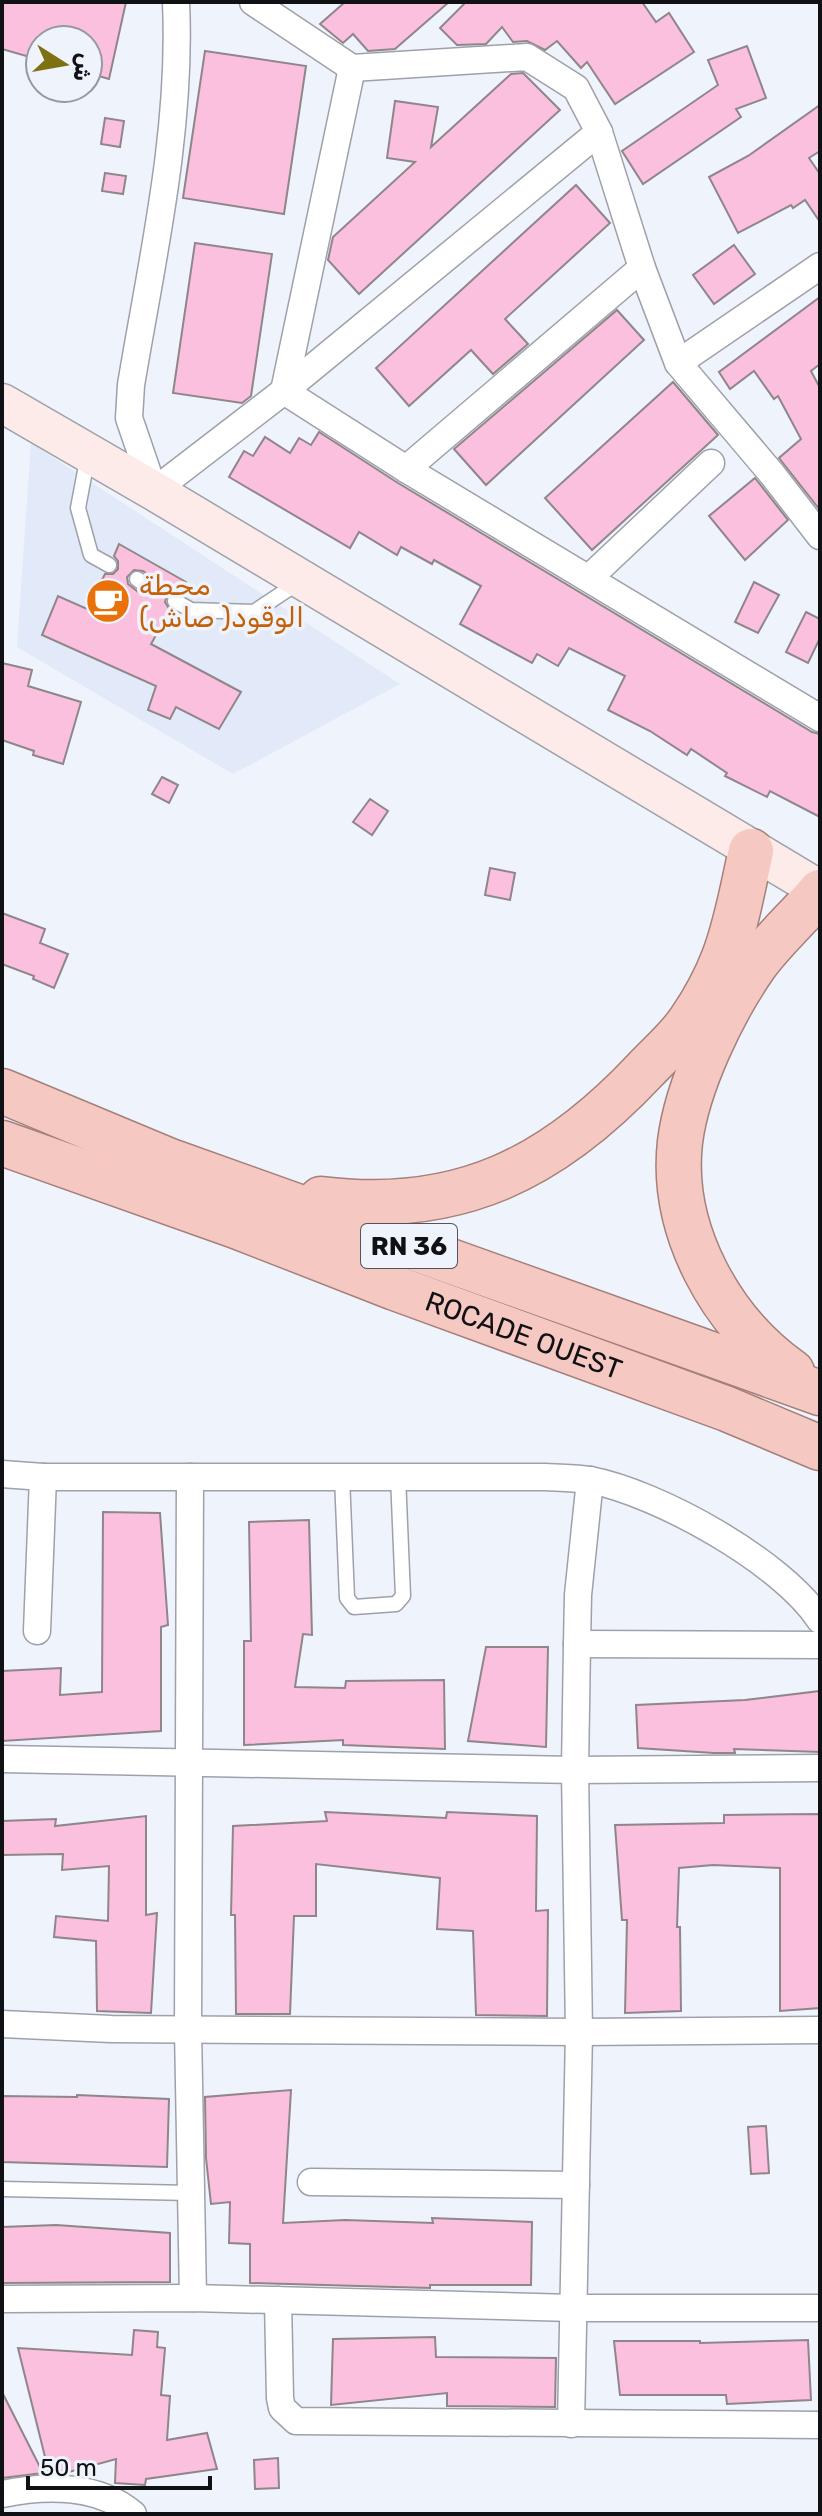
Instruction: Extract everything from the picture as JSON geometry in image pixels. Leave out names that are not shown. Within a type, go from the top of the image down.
[{"type":"highway","points":[[255,1191],[341,1202],[413,1200],[458,1192],[493,1181],[538,1160],[576,1136],[611,1106],[690,1022],[724,958],[751,851]]},
{"type":"highway","points":[[820,891],[800,931],[756,963],[734,1001],[707,1055],[689,1103],[680,1142],[680,1180],[691,1231],[714,1288],[757,1342],[820,1392]]},
{"type":"highway","name":"ROCADE OUEST","points":[[2,1091],[170,1161],[820,1392]]},
{"type":"highway","name":"ROCADE OUEST","points":[[2,1143],[211,1217],[712,1404],[820,1448]]},
{"type":"highway","points":[[2,1168],[211,1217]]},
{"type":"main road","points":[[2,403],[820,891]]},
{"type":"street","points":[[176,2],[170,153],[131,385],[129,418],[154,491],[284,391],[599,132]]},
{"type":"street","points":[[253,2],[352,68],[527,57],[576,88],[599,132],[642,268],[678,363],[820,536]]},
{"type":"street","points":[[284,391],[352,68]]},
{"type":"street","points":[[678,363],[820,266]]},
{"type":"street","points":[[406,469],[642,268]]},
{"type":"street","points":[[284,391],[406,469],[820,718]]},
{"type":"street","points":[[589,578],[711,463]]},
{"type":"street","points":[[2,1474],[43,1477],[398,1476],[590,1480],[679,1513],[730,1541],[780,1578],[820,1620]]},
{"type":"street","points":[[37,1631],[43,1477]]},
{"type":"street","points":[[190,1477],[188,2029],[193,2298]]},
{"type":"street","points":[[571,2424],[579,2032],[575,1770],[577,1644],[578,1595],[590,1480]]},
{"type":"street","points":[[577,1644],[820,1645]]},
{"type":"street","points":[[2,1759],[575,1770],[820,1768]]},
{"type":"street","points":[[2,2024],[188,2029],[579,2032],[820,2030]]},
{"type":"street","points":[[311,2182],[576,2185]]},
{"type":"street","points":[[2,2299],[193,2298],[573,2308],[820,2308]]},
{"type":"street","points":[[278,2300],[280,2398],[282,2408],[296,2421],[820,2425]]},
{"type":"street","points":[[2,2494],[47,2489],[95,2492],[121,2504],[133,2514]]},
{"type":"lane","points":[[88,454],[78,508],[91,555],[109,565]]},
{"type":"lane","points":[[175,601],[191,610],[254,612],[300,581]]},
{"type":"lane","points":[[342,1477],[347,1598],[354,1607],[396,1604],[403,1596],[398,1476]]},
{"type":"lane","points":[[2,2189],[191,2193]]},
{"type":"shaded area","points":[[31,443],[400,684],[233,774],[17,647]]},
{"type":"building","points":[[2,2],[126,2],[109,79],[104,78],[104,24],[24,24],[24,55],[2,49]]},
{"type":"building","points":[[345,2],[449,2],[395,49],[368,51],[353,34],[343,43],[320,24]]},
{"type":"building","points":[[466,2],[642,2],[656,22],[669,13],[694,52],[615,104],[587,62],[581,68],[557,41],[545,50],[527,41],[513,42],[502,27],[486,44],[457,45],[440,28]]},
{"type":"building","points":[[747,46],[766,98],[736,109],[741,117],[643,184],[622,151],[718,85],[708,60]]},
{"type":"building","points":[[205,51],[306,66],[284,214],[183,198]]},
{"type":"building","points":[[523,73],[560,110],[359,294],[328,260],[333,237],[415,162],[387,158],[395,101],[438,107],[431,147],[511,74]]},
{"type":"building","points":[[820,105],[820,151],[809,158],[820,174],[820,222],[805,200],[738,233],[709,177],[748,156]]},
{"type":"building","points":[[105,118],[124,121],[120,147],[101,144]]},
{"type":"building","points":[[105,173],[126,176],[123,194],[102,191]]},
{"type":"building","points":[[576,185],[610,223],[505,319],[528,344],[493,374],[471,350],[409,406],[376,368]]},
{"type":"building","points":[[195,243],[272,254],[251,396],[242,403],[173,393]]},
{"type":"building","points":[[734,245],[755,274],[714,304],[693,275]]},
{"type":"building","points":[[820,297],[820,364],[811,371],[820,388],[820,510],[779,458],[801,439],[778,396],[774,399],[754,371],[730,389],[719,372]]},
{"type":"building","points":[[617,310],[644,340],[486,485],[454,449]]},
{"type":"building","points":[[673,382],[718,435],[592,550],[545,498]]},
{"type":"building","points":[[319,432],[398,483],[820,734],[820,817],[770,791],[767,797],[725,776],[727,773],[691,749],[687,755],[650,731],[608,710],[625,676],[569,648],[558,666],[537,654],[532,663],[460,624],[481,586],[434,560],[432,564],[401,547],[397,555],[359,532],[350,548],[229,477],[244,451],[253,456],[265,437],[290,453],[299,438],[311,445]]},
{"type":"building","points":[[755,478],[788,520],[745,560],[709,516]]},
{"type":"building","points":[[119,544],[186,582],[180,592],[167,595],[165,602],[170,610],[151,644],[241,692],[219,729],[176,707],[170,719],[148,710],[156,686],[42,635],[58,596],[87,609],[105,574],[113,574],[118,569],[114,556]],"holes":[[[134,570],[143,571],[156,581],[157,588],[152,595],[142,595],[128,584],[127,577]]]},
{"type":"building","points":[[754,582],[779,595],[758,633],[735,622]]},
{"type":"building","points":[[806,612],[820,619],[820,638],[808,663],[786,652]]},
{"type":"building","points":[[2,663],[32,670],[28,686],[81,702],[63,764],[33,755],[34,751],[2,740]]},
{"type":"building","points":[[162,777],[178,785],[169,803],[152,794]]},
{"type":"building","points":[[370,799],[388,811],[372,835],[353,822]]},
{"type":"building","points":[[490,868],[515,873],[510,900],[485,895]]},
{"type":"building","points":[[2,913],[45,929],[40,943],[68,954],[54,988],[33,979],[34,976],[2,964]]},
{"type":"building","points":[[103,1512],[160,1513],[168,1625],[161,1627],[161,1731],[2,1741],[2,1671],[61,1668],[60,1695],[102,1692]]},
{"type":"building","points":[[309,1520],[312,1635],[303,1634],[295,1687],[345,1688],[346,1681],[444,1680],[445,1749],[343,1745],[343,1740],[244,1745],[244,1641],[251,1641],[249,1522]]},
{"type":"building","points":[[486,1647],[548,1647],[546,1747],[468,1741]]},
{"type":"building","points":[[820,1691],[820,1752],[734,1749],[735,1753],[714,1753],[638,1748],[636,1705],[745,1700]]},
{"type":"building","points":[[325,1812],[446,1818],[447,1812],[537,1816],[536,1911],[548,1910],[547,2016],[476,2015],[473,1931],[437,1929],[440,1878],[316,1864],[316,1916],[294,1916],[290,2014],[236,2014],[235,1915],[231,1915],[233,1826],[327,1821]]},
{"type":"building","points":[[820,1814],[820,2008],[780,2011],[780,1868],[713,1865],[679,1868],[677,1927],[680,1927],[681,2011],[625,2013],[627,1920],[622,1920],[615,1825],[724,1823],[724,1815]]},
{"type":"building","points":[[146,1816],[146,1915],[157,1913],[151,2013],[97,2011],[96,1941],[54,1937],[56,1916],[108,1921],[109,1866],[62,1870],[63,1854],[2,1855],[2,1821],[56,1819],[55,1826]]},
{"type":"building","points":[[291,2090],[283,2223],[345,2220],[433,2223],[432,2218],[532,2222],[531,2285],[430,2285],[430,2288],[250,2283],[250,2244],[229,2243],[230,2202],[211,2204],[206,2158],[205,2097]]},
{"type":"building","points":[[2,2096],[169,2099],[167,2167],[2,2162]]},
{"type":"building","points":[[766,2126],[769,2173],[751,2174],[748,2127]]},
{"type":"building","points":[[56,2225],[170,2233],[170,2282],[2,2283],[2,2227]]},
{"type":"building","points":[[134,2330],[158,2332],[157,2347],[165,2348],[161,2395],[170,2396],[167,2440],[207,2433],[217,2469],[146,2479],[145,2485],[115,2483],[116,2459],[65,2473],[49,2473],[18,2348],[132,2355]]},
{"type":"building","points":[[435,2337],[436,2357],[556,2358],[555,2407],[447,2406],[447,2393],[331,2405],[333,2339]]},
{"type":"building","points":[[808,2340],[811,2400],[727,2404],[726,2395],[620,2395],[614,2341],[700,2343]]},
{"type":"building","points":[[2,2392],[43,2473],[2,2478]]},
{"type":"building","points":[[278,2458],[279,2488],[255,2489],[254,2460]]},
{"type":"place","name":"محطة الوقود( صاش)","points":[[108,601]]}]
